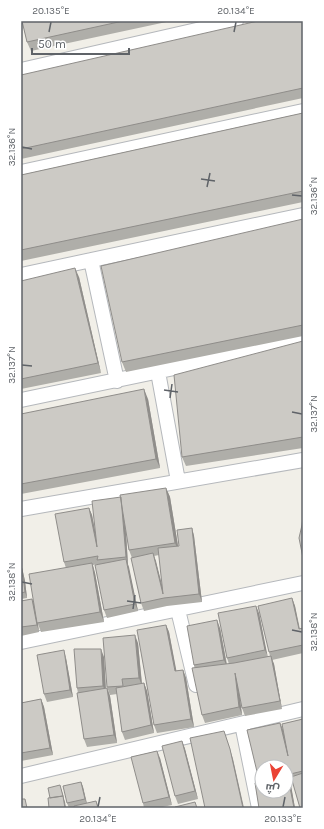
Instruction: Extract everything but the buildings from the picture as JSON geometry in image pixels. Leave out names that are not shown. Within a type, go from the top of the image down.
[{"type":"street","points":[[21,67],[236,21]]},
{"type":"street","points":[[21,172],[303,111]]},
{"type":"street","points":[[21,275],[303,215]]},
{"type":"street","points":[[91,260],[117,380]]},
{"type":"street","points":[[21,400],[303,341]]},
{"type":"street","points":[[158,372],[178,481]]},
{"type":"street","points":[[21,509],[303,460]]},
{"type":"street","points":[[21,642],[303,583]]},
{"type":"street","points":[[178,610],[200,700]]},
{"type":"street","points":[[21,776],[303,709]]},
{"type":"street","points":[[203,716],[207,732]]},
{"type":"street","points":[[242,724],[259,808]]}]
